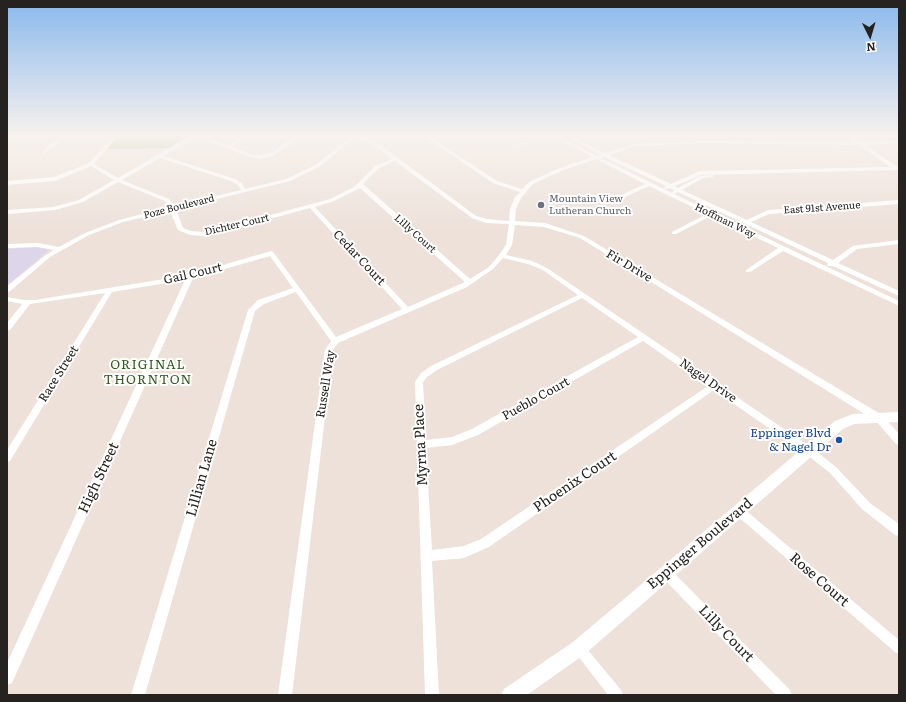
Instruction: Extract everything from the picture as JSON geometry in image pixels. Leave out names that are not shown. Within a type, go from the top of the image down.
[{"type":"street","points":[[7,183],[50,180],[81,168]]},
{"type":"street","name":"Dichter Court","points":[[97,168],[118,180],[160,196],[169,202],[177,224],[182,230],[190,233],[202,234],[311,206],[342,196],[360,185],[377,168]]},
{"type":"street","points":[[7,212],[46,210],[66,207],[85,199],[139,168]]},
{"type":"street","points":[[196,168],[233,180],[240,184],[244,191]]},
{"type":"street","name":"Poze Boulevard","points":[[7,290],[58,249],[74,240],[104,227],[285,181],[308,172],[313,168]]},
{"type":"street","name":"Fir Drive","points":[[407,168],[469,215],[486,221],[545,225],[582,237],[879,418],[899,441]]},
{"type":"street","points":[[474,168],[492,180],[522,191]]},
{"type":"street","name":"Russell Way","points":[[285,695],[329,350],[335,341],[470,282],[491,268],[502,256],[511,238],[512,209],[522,191],[531,183],[546,175],[567,168]]},
{"type":"street","name":"Hoffman Way","points":[[621,168],[710,214],[899,304]]},
{"type":"street","name":"Hoffman Way","points":[[627,168],[747,222],[899,294]]},
{"type":"street","points":[[662,190],[700,172],[898,170]]},
{"type":"street","points":[[670,194],[705,177],[898,170]]},
{"type":"street","points":[[612,201],[650,184]]},
{"type":"street","name":"Lilly Court","points":[[360,185],[470,282]]},
{"type":"street","name":"East 91st Avenue","points":[[747,222],[768,212],[899,202]]},
{"type":"street","name":"Cedar Court","points":[[311,206],[407,310]]},
{"type":"street","points":[[674,233],[710,214]]},
{"type":"street","points":[[825,268],[855,247],[899,242]]},
{"type":"street","points":[[7,246],[38,245],[58,249]]},
{"type":"street","points":[[748,271],[783,248]]},
{"type":"street","name":"Gail Court","points":[[7,299],[27,303],[190,277],[271,253],[335,341]]},
{"type":"street","name":"Nagel Drive","points":[[502,256],[517,258],[537,265],[644,337],[809,451],[833,470],[866,506],[899,530]]},
{"type":"street","name":"High Street","points":[[7,678],[190,277]]},
{"type":"street","name":"Lillian Lane","points":[[138,695],[252,310],[261,302],[297,289]]},
{"type":"street","name":"Race Street","points":[[7,458],[110,290]]},
{"type":"street","name":"Myrna Place","points":[[432,695],[422,444],[418,386],[424,375],[434,368],[583,295]]},
{"type":"street","points":[[7,328],[27,303]]},
{"type":"street","name":"Pueblo Court","points":[[422,444],[452,441],[475,432],[644,337]]},
{"type":"street","name":"Phoenix Court","points":[[427,556],[464,552],[484,543],[714,386]]},
{"type":"street","name":"Eppinger Boulevard","points":[[510,695],[579,648],[839,425],[853,419],[899,417]]},
{"type":"street","name":"Rose Court","points":[[739,511],[899,648]]},
{"type":"street","name":"Lilly Court","points":[[666,573],[785,695]]},
{"type":"street","points":[[579,648],[616,695]]},
{"type":"shaded area","points":[[35,247],[49,250],[7,286],[7,249]]},
{"type":"place","name":"Mountain View Lutheran Church","points":[[541,205]]},
{"type":"place","name":"Eppinger Blvd & Nagel Dr","points":[[839,440]]},
{"type":"district","name":"ORIGINAL THORNTON","points":[[148,372]]}]
